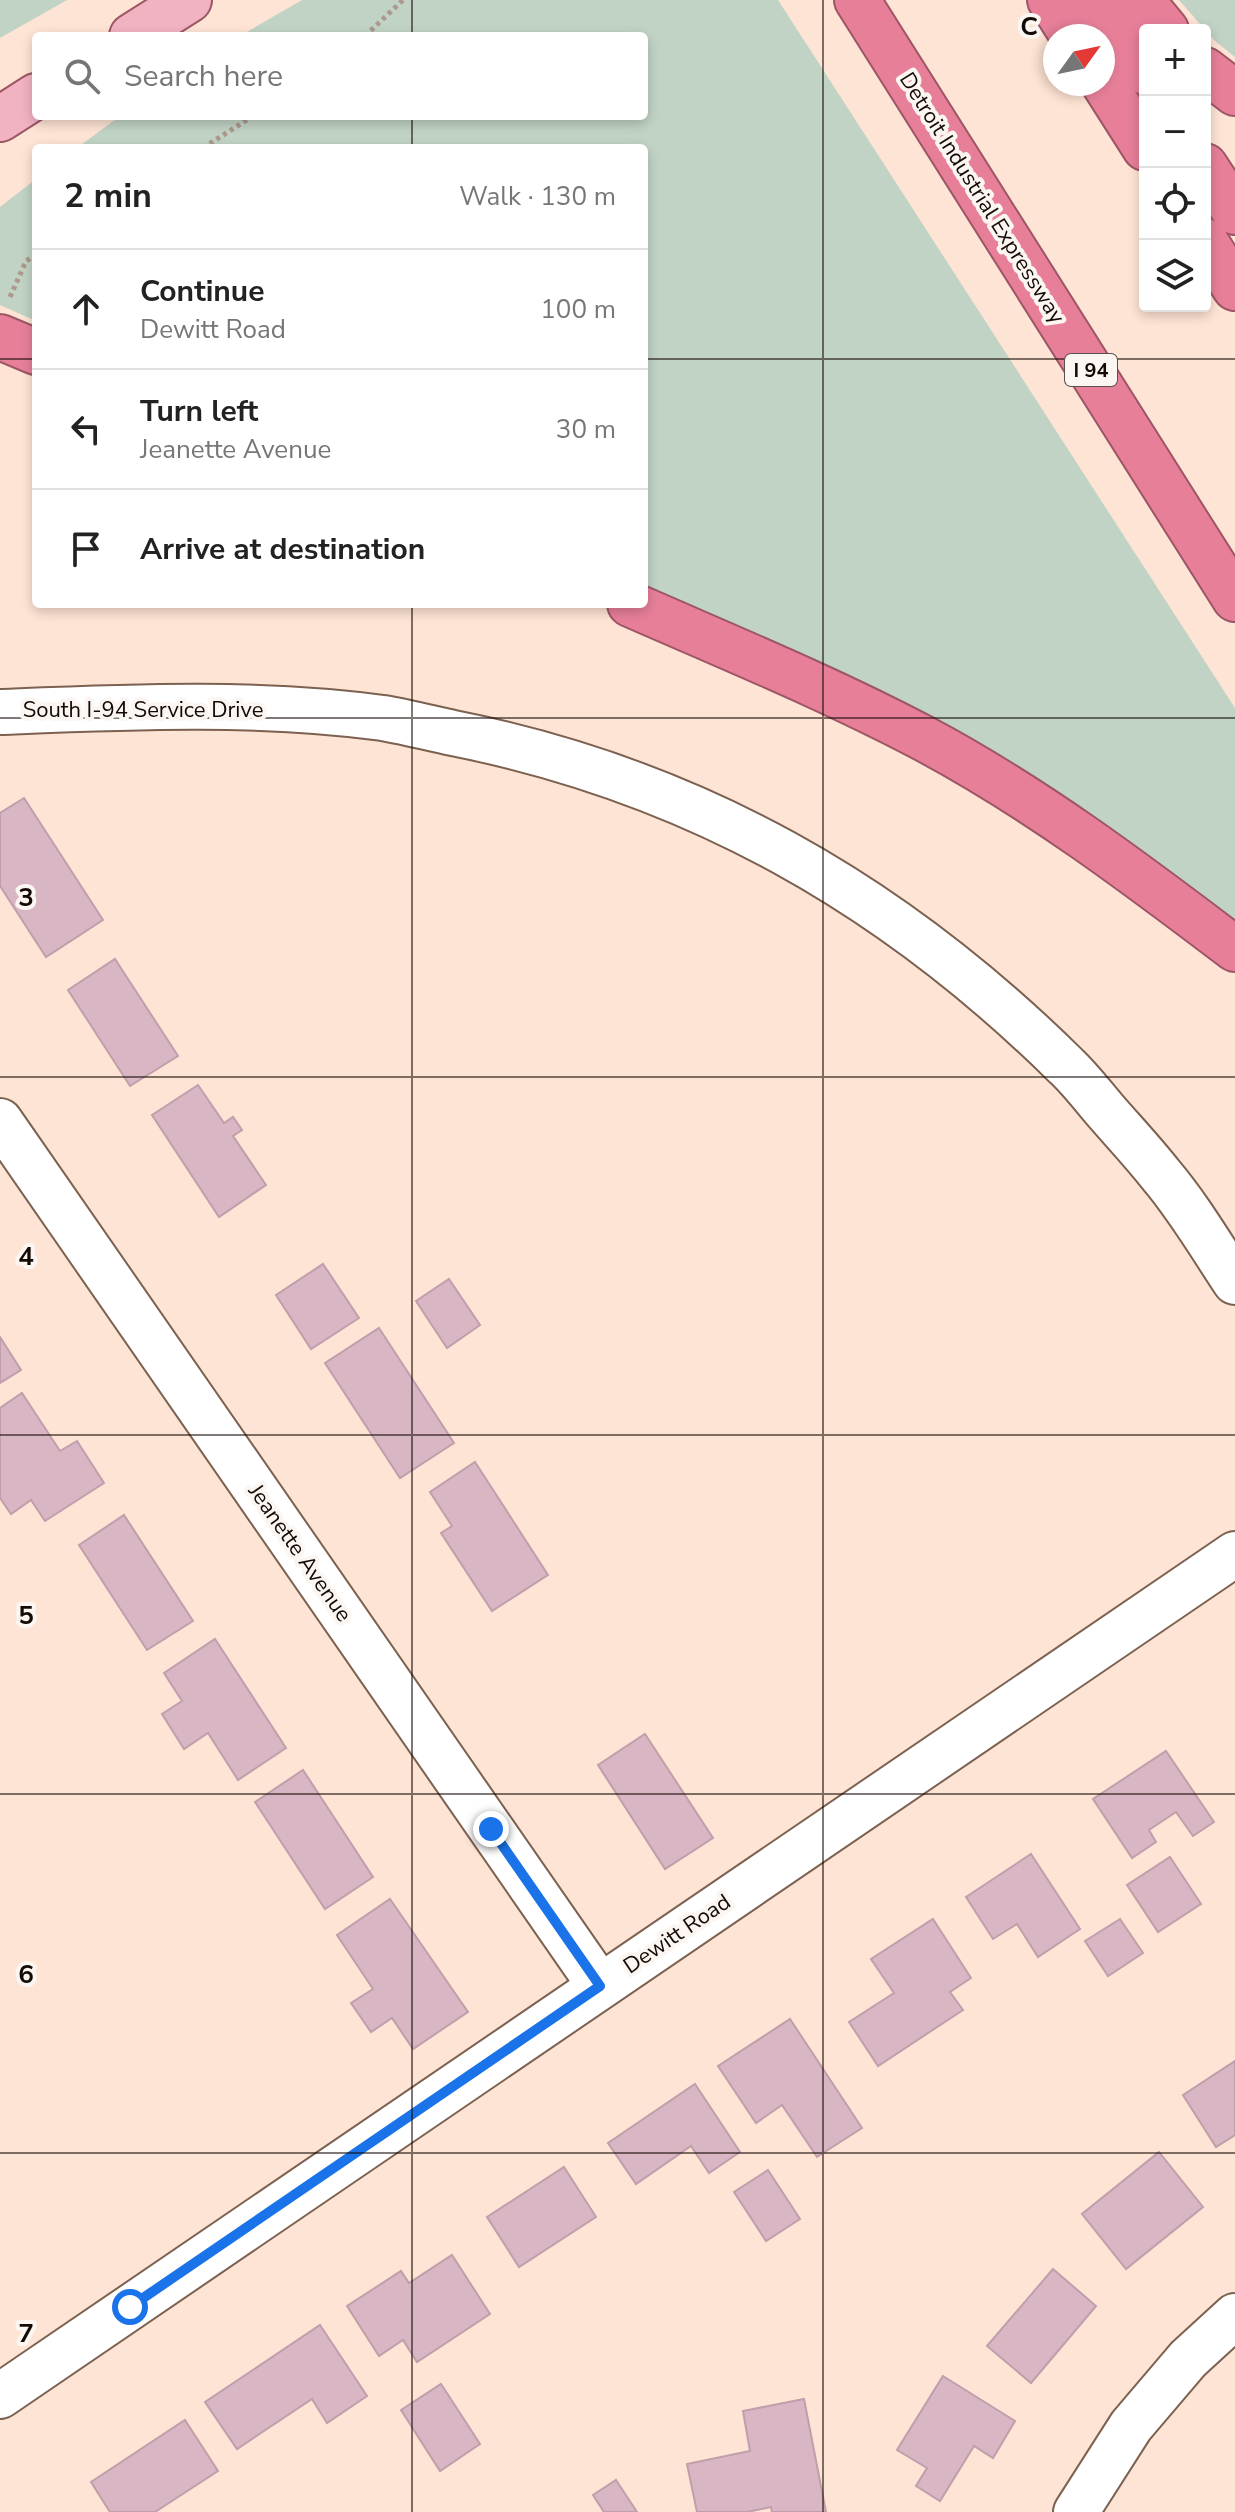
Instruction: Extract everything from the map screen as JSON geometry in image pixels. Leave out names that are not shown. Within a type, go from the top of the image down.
[{"type":"highway","name":"Detroit Industrial Expressway","points":[[857,0],[1235,599]]},
{"type":"highway","points":[[1050,0],[1065,24]]},
{"type":"highway","points":[[1098,0],[1139,63]]},
{"type":"highway","points":[[1141,0],[1161,24]]},
{"type":"highway","points":[[1211,75],[1235,93]]},
{"type":"highway","points":[[1112,96],[1139,139]]},
{"type":"highway","points":[[1206,168],[1235,212]]},
{"type":"highway","points":[[1211,250],[1235,288]]},
{"type":"highway","points":[[3,320],[32,348]]},
{"type":"highway","points":[[639,608],[831,693],[924,739],[1026,798],[1129,869],[1235,949]]},
{"type":"main road","points":[[138,32],[189,0]]},
{"type":"main road","points":[[0,119],[32,99]]},
{"type":"street","name":"South I-94 Service Drive","points":[[0,712],[187,706],[290,710],[384,719],[500,742],[586,766],[745,831],[832,879],[909,930],[993,998],[1068,1068],[1163,1177],[1235,1282]]},
{"type":"street","name":"Jeanette Avenue","points":[[0,1121],[600,1986]]},
{"type":"street","name":"Dewitt Road","points":[[0,2396],[1235,1554]]},
{"type":"street","points":[[1076,2512],[1131,2426],[1188,2359],[1235,2316]]},
{"type":"path","points":[[369,32],[403,0]]},
{"type":"path","points":[[209,144],[247,120]]},
{"type":"path","points":[[3,320],[26,261],[32,257]]},
{"type":"green space","points":[[0,0],[67,0],[0,38]]},
{"type":"green space","points":[[302,0],[778,0],[1235,708],[1235,923],[648,590],[648,144],[82,144],[115,120],[648,120],[648,32],[247,32]]},
{"type":"green space","points":[[1179,0],[1235,0],[1235,57],[1211,36],[1211,24],[1200,24]]},
{"type":"green space","points":[[32,182],[32,319],[0,305],[0,207]]},
{"type":"building","points":[[24,798],[103,920],[46,957],[0,886],[0,813]]},
{"type":"building","points":[[115,959],[178,1056],[130,1086],[68,990]]},
{"type":"building","points":[[198,1085],[224,1123],[233,1117],[242,1130],[233,1136],[266,1185],[219,1217],[152,1115]]},
{"type":"building","points":[[323,1264],[359,1318],[311,1349],[276,1295]]},
{"type":"building","points":[[449,1279],[480,1325],[447,1348],[416,1301]]},
{"type":"building","points":[[379,1328],[454,1443],[400,1478],[325,1363]]},
{"type":"building","points":[[0,1337],[21,1370],[0,1383]]},
{"type":"building","points":[[22,1393],[60,1451],[77,1441],[104,1483],[45,1521],[31,1500],[11,1514],[0,1498],[0,1408]]},
{"type":"building","points":[[475,1462],[548,1575],[492,1611],[441,1533],[452,1526],[430,1492]]},
{"type":"building","points":[[124,1515],[193,1621],[147,1650],[79,1545]]},
{"type":"building","points":[[215,1639],[286,1748],[238,1780],[208,1733],[184,1749],[162,1714],[182,1701],[164,1673]]},
{"type":"building","points":[[645,1734],[713,1838],[665,1869],[598,1765]]},
{"type":"building","points":[[1166,1751],[1214,1822],[1193,1836],[1176,1812],[1149,1830],[1156,1842],[1132,1858],[1093,1799]]},
{"type":"building","points":[[303,1770],[373,1877],[325,1909],[255,1802]]},
{"type":"building","points":[[1031,1854],[1080,1929],[1038,1957],[1017,1924],[993,1939],[966,1897]]},
{"type":"building","points":[[1170,1857],[1201,1904],[1158,1932],[1127,1885]]},
{"type":"building","points":[[390,1899],[468,2012],[413,2049],[392,2018],[371,2032],[351,2003],[373,1989],[337,1935]]},
{"type":"building","points":[[933,1919],[971,1978],[950,1992],[963,2010],[878,2066],[849,2022],[894,1993],[871,1959]]},
{"type":"building","points":[[1120,1919],[1143,1953],[1108,1976],[1085,1941]]},
{"type":"building","points":[[790,2019],[862,2128],[817,2157],[782,2105],[756,2123],[718,2066]]},
{"type":"building","points":[[1235,2061],[1235,2135],[1216,2147],[1183,2095]]},
{"type":"building","points":[[695,2084],[740,2152],[709,2173],[691,2146],[636,2184],[608,2143]]},
{"type":"building","points":[[1159,2152],[1203,2207],[1126,2269],[1082,2214]]},
{"type":"building","points":[[564,2167],[596,2217],[519,2267],[487,2217]]},
{"type":"building","points":[[768,2170],[800,2219],[766,2241],[734,2192]]},
{"type":"building","points":[[452,2255],[490,2314],[417,2362],[403,2340],[379,2356],[347,2306],[401,2271],[409,2283]]},
{"type":"building","points":[[1053,2269],[1096,2306],[1031,2383],[987,2346]]},
{"type":"building","points":[[320,2325],[367,2396],[327,2423],[312,2399],[237,2449],[205,2402]]},
{"type":"building","points":[[943,2376],[1015,2421],[993,2458],[974,2446],[940,2501],[916,2486],[927,2468],[897,2450]]},
{"type":"building","points":[[441,2384],[480,2444],[440,2471],[401,2410]]},
{"type":"building","points":[[804,2399],[826,2512],[772,2512],[771,2507],[747,2512],[697,2512],[687,2464],[750,2451],[743,2411]]},
{"type":"building","points":[[185,2420],[218,2471],[155,2512],[110,2512],[91,2482]]},
{"type":"building","points":[[616,2480],[637,2512],[604,2512],[593,2495]]},
{"type":"route","points":[[130,2307],[600,1986],[491,1829]]}]
